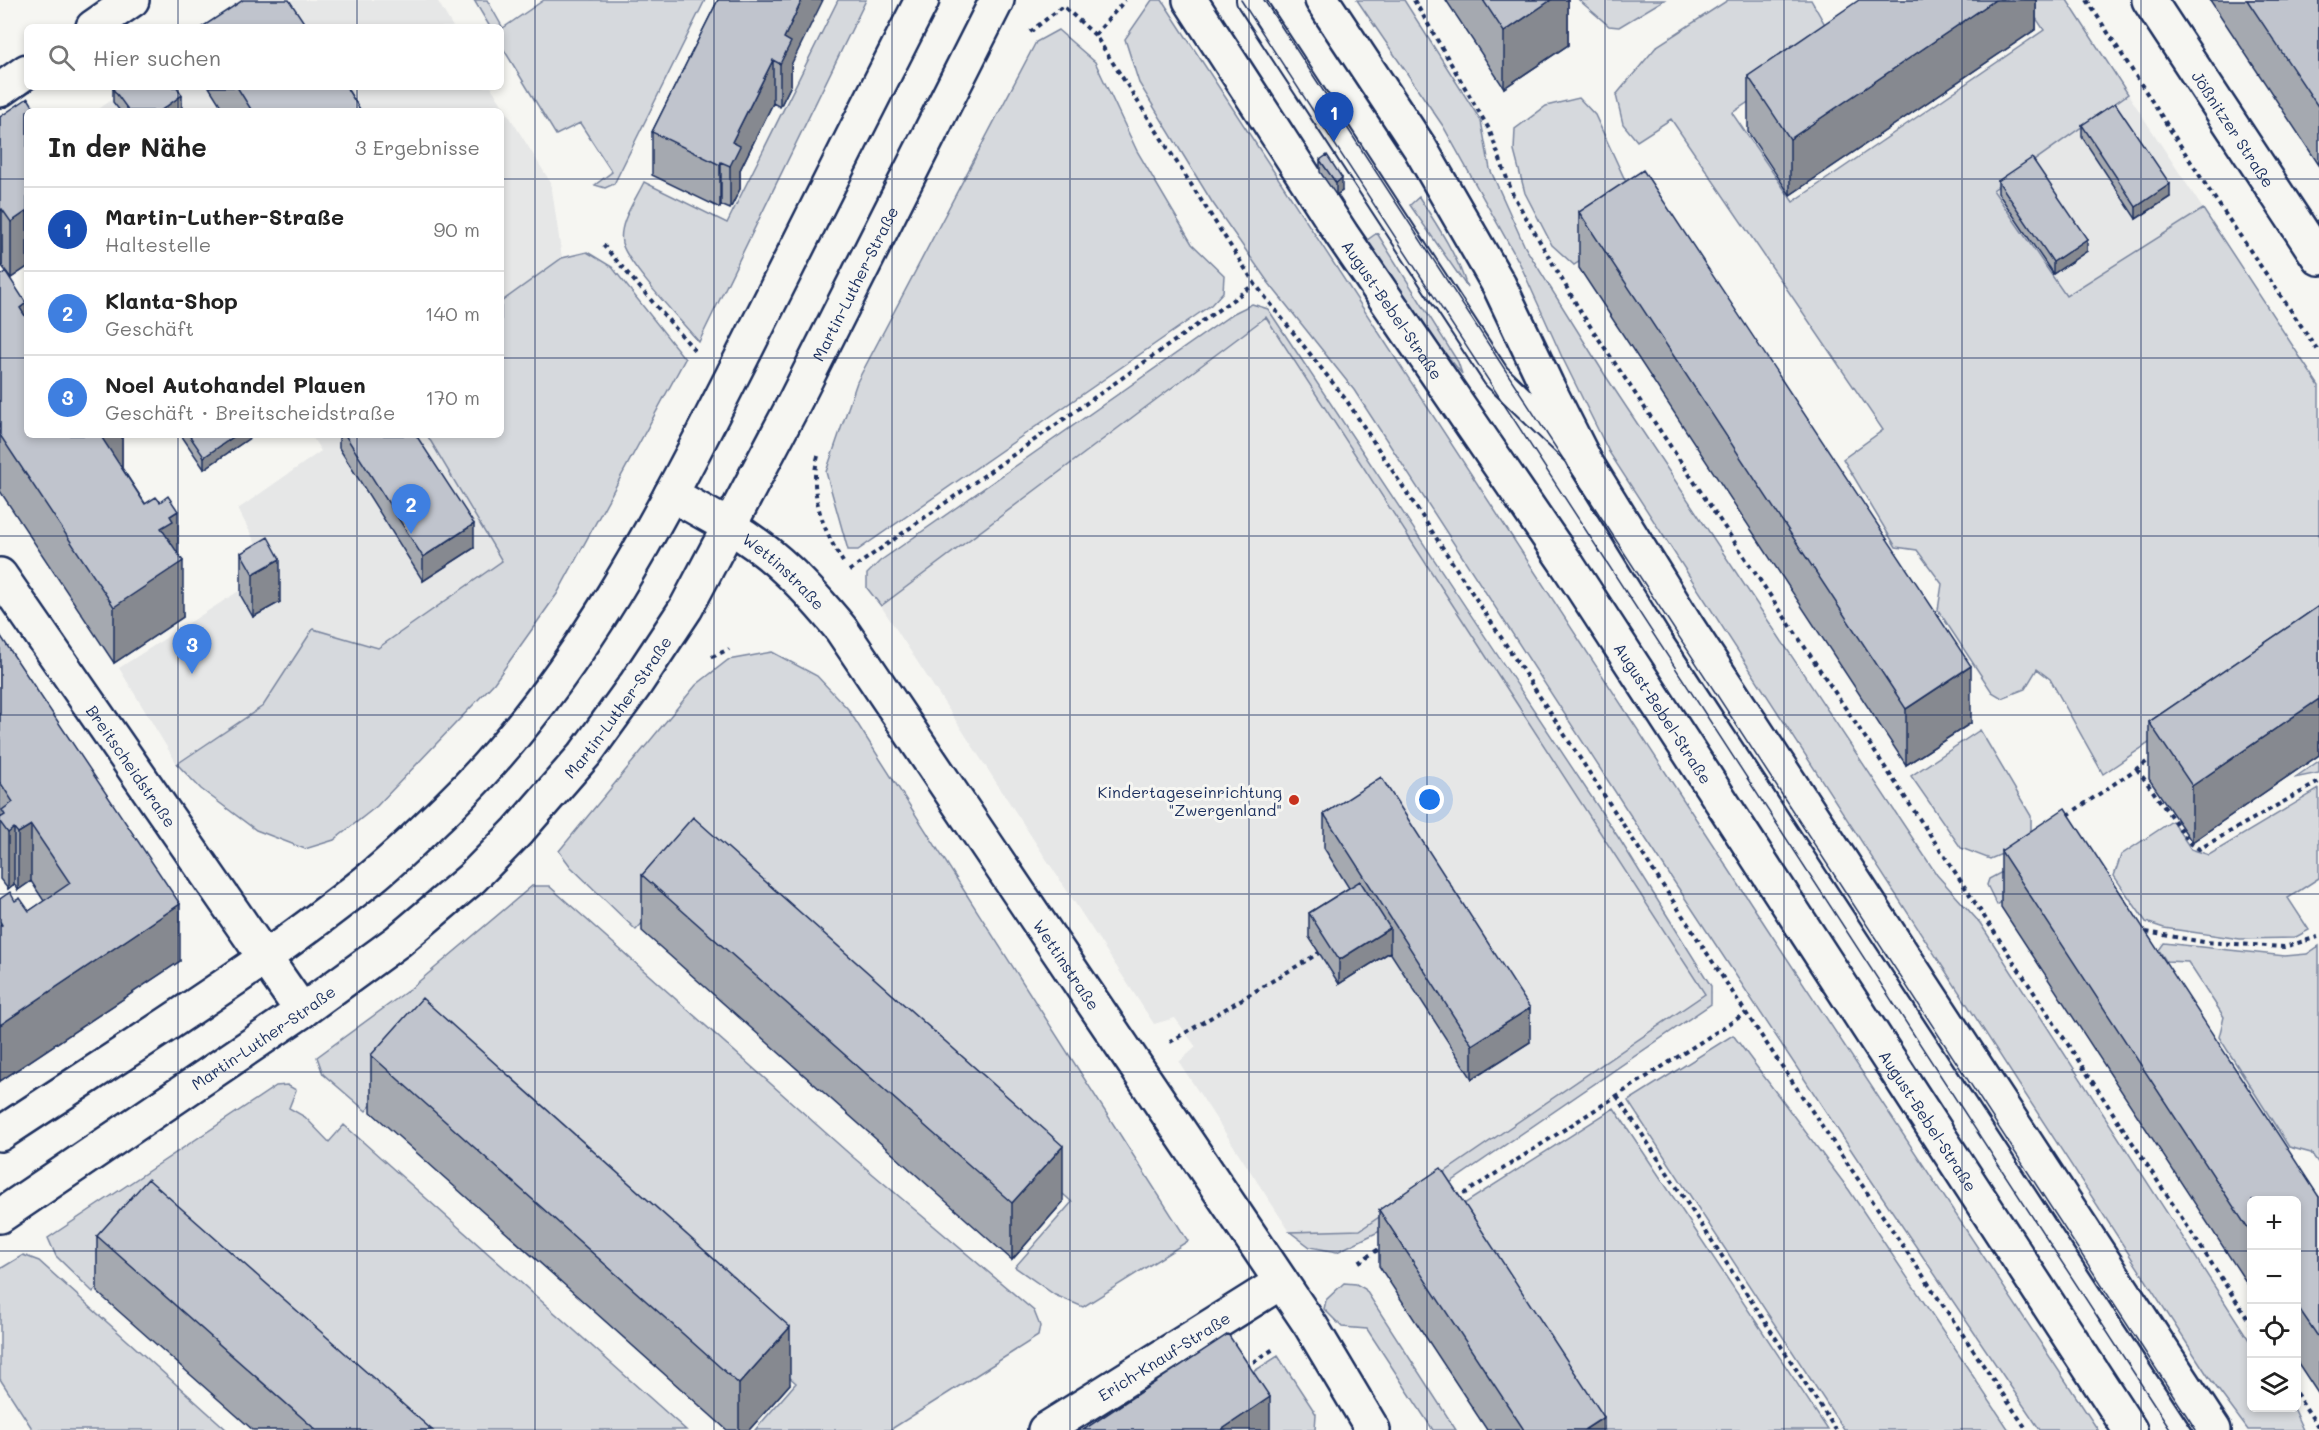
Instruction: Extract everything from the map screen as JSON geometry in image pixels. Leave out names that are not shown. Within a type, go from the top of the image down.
[{"type":"street","points":[[97,24],[132,0]]},
{"type":"street","points":[[0,1134],[266,958],[373,876],[451,804],[524,724],[585,640],[623,579],[670,494],[922,0]]},
{"type":"street","name":"Martin-Luther-Straße","points":[[0,1216],[302,1011],[398,941],[471,879],[518,831],[585,754],[635,685],[686,608],[730,527],[997,0]]},
{"type":"street","name":"August-Bebel-Straße","points":[[1190,0],[1342,235],[1567,564],[2130,1430]]},
{"type":"street","points":[[1322,0],[1419,148],[1499,285],[1586,463],[1687,626],[2214,1430]]},
{"type":"street","name":"Jößnitzer Straße","points":[[2149,0],[2319,258]]},
{"type":"street","points":[[0,90],[24,73]]},
{"type":"street","name":"Wettinstraße","points":[[670,494],[754,541],[788,570],[841,629],[1311,1326],[1373,1430]]},
{"type":"street","name":"Breitscheidstraße","points":[[0,574],[302,1011]]},
{"type":"street","name":"Erich-Knauf-Straße","points":[[1045,1430],[1281,1282]]},
{"type":"lane","points":[[1250,0],[1496,376],[1586,463]]},
{"type":"path","points":[[1095,35],[1125,0]]},
{"type":"path","points":[[1414,0],[1489,129],[1513,195],[1582,314],[1951,866],[2247,1317]]},
{"type":"path","points":[[2087,0],[2207,187],[2319,352]]},
{"type":"path","points":[[1064,6],[1095,35],[1255,284],[1347,401],[1746,1013],[2027,1430]]},
{"type":"path","points":[[603,245],[689,346],[700,355]]},
{"type":"path","points":[[820,449],[815,490],[823,524],[849,572],[1255,284]]},
{"type":"path","points":[[712,657],[729,649]]},
{"type":"path","points":[[2068,815],[2156,756]]},
{"type":"path","points":[[2137,769],[2190,843],[2199,849],[2319,782]]},
{"type":"path","points":[[2146,933],[2204,942],[2284,947],[2318,937]]},
{"type":"path","points":[[1186,1032],[1319,953]]},
{"type":"path","points":[[1448,1205],[1746,1013]]},
{"type":"path","points":[[1617,1096],[1836,1430]]},
{"type":"path","points":[[1359,1262],[1388,1243]]},
{"type":"path","points":[[1244,1369],[1281,1344]]},
{"type":"path","points":[[2301,1401],[2319,1428]]},
{"type":"shaded area","points":[[255,0],[437,0],[451,24],[220,24]]},
{"type":"shaded area","points":[[474,0],[487,0],[501,24],[488,24]]},
{"type":"shaded area","points":[[544,0],[705,0],[614,184],[605,188],[595,185],[612,172],[580,123],[556,135],[504,50],[504,27]]},
{"type":"shaded area","points":[[838,0],[866,0],[699,342],[644,278],[626,252],[621,235],[625,219],[644,182],[727,223]]},
{"type":"shaded area","points":[[1152,0],[1162,0],[1767,928],[2098,1430],[2040,1430],[1871,1180],[1640,830],[1354,390],[1268,282],[1212,202],[1139,83],[1125,39]]},
{"type":"shaded area","points":[[1357,0],[1404,0],[1481,121],[1490,169],[1525,247],[1605,375],[1937,875],[1980,923],[2247,1337],[2247,1412],[2295,1412],[2303,1430],[2248,1430],[2208,1376],[1609,452],[1562,357],[1520,264],[1443,126]]},
{"type":"shaded area","points":[[1579,0],[1664,0],[1619,27],[1609,26]]},
{"type":"shaded area","points":[[1728,0],[1811,0],[1828,30],[1825,51],[1732,113],[1793,202],[2044,30],[2024,0],[2067,0],[2128,94],[1993,190],[2066,296],[2203,209],[2319,386],[2319,628],[2103,774],[2050,679],[2037,669],[2025,689],[2002,698],[1992,692],[1938,610],[1942,584],[1917,550],[1896,547],[1843,459],[1883,430],[1671,119],[1637,141],[1623,124],[1616,95],[1657,46]]},
{"type":"shaded area","points":[[1058,30],[1095,62],[1137,151],[1192,244],[1224,275],[1223,292],[1211,305],[858,550],[848,550],[826,472],[857,382],[1036,42]]},
{"type":"shaded area","points":[[126,90],[493,90],[551,183],[562,258],[504,300],[504,108],[100,108]]},
{"type":"shaded area","points":[[2128,94],[2203,209],[2066,297],[1992,189]]},
{"type":"shaded area","points":[[1579,98],[1595,115],[1643,219],[1574,265],[1552,245],[1525,193],[1514,151],[1515,129],[1546,106]]},
{"type":"shaded area","points":[[1419,197],[1452,252],[1467,287],[1410,205]]},
{"type":"shaded area","points":[[1377,233],[1458,362],[1462,374],[1408,307],[1363,243]]},
{"type":"shaded area","points":[[587,252],[612,267],[685,359],[557,594],[494,683],[377,806],[334,840],[305,849],[256,830],[201,789],[177,764],[263,706],[313,629],[378,648],[502,561],[429,438],[504,438],[504,300],[562,258]]},
{"type":"shaded area","points":[[1252,304],[1268,309],[1620,840],[1711,986],[1711,1004],[1378,1232],[1337,1252],[1310,1247],[1290,1232],[1360,1230],[1705,994],[1266,317],[881,606],[867,588],[867,574],[880,561],[1234,313]]},
{"type":"shaded area","name":"Kindertageseinrichtung \"Zwergenland\"","points":[[1266,316],[1705,995],[1360,1230],[1290,1232],[1179,1062],[1196,1047],[1175,1018],[1154,1024],[881,606]]},
{"type":"shaded area","points":[[313,438],[429,438],[503,561],[378,648],[313,630],[263,706],[177,764],[119,668],[270,571],[238,509],[321,451]]},
{"type":"shaded area","points":[[772,652],[817,676],[848,709],[1188,1241],[1083,1307],[1055,1295],[1015,1267],[1072,1202],[693,866],[636,930],[571,867],[559,851],[696,685],[728,660]]},
{"type":"shaded area","points":[[1980,730],[2031,816],[2031,831],[2014,849],[1990,859],[1961,848],[1911,776]]},
{"type":"shaded area","points":[[2319,761],[2319,773],[2294,778]]},
{"type":"shaded area","points":[[2319,789],[2319,878],[2288,898],[2309,930],[2294,938],[2240,939],[2164,928],[2146,922],[2114,876],[2121,855],[2172,821],[2191,849],[2209,855]]},
{"type":"shaded area","points":[[2054,844],[2065,860],[1997,905],[1987,885],[1989,879]]},
{"type":"shaded area","points":[[532,886],[549,886],[854,1158],[1034,1311],[1040,1326],[1038,1336],[890,1430],[755,1430],[796,1383],[421,1049],[366,1111],[323,1074],[317,1057],[410,989]]},
{"type":"shaded area","points":[[2164,943],[2285,956],[2307,954],[2319,946],[2319,1164],[2311,1153],[2289,1147],[2219,1037],[2224,1017],[2188,962],[2166,961],[2159,950]]},
{"type":"shaded area","points":[[1733,1035],[1849,1190],[2009,1430],[1844,1430],[1628,1101]]},
{"type":"shaded area","points":[[287,1085],[296,1090],[289,1108],[305,1117],[329,1142],[344,1125],[686,1430],[373,1430],[148,1230],[93,1292],[56,1256],[48,1238],[276,1086]]},
{"type":"shaded area","points":[[1614,1108],[1828,1430],[1583,1430],[1442,1218]]},
{"type":"shaded area","points":[[23,1255],[39,1261],[227,1430],[33,1430],[0,1379],[0,1269]]},
{"type":"shaded area","points":[[1344,1283],[1356,1284],[1365,1289],[1456,1430],[1433,1430],[1367,1329],[1342,1327],[1324,1309],[1326,1300]]},
{"type":"shaded area","points":[[1278,1356],[1316,1414],[1315,1430],[1257,1430],[1229,1387]]},
{"type":"building","points":[[243,0],[289,0],[305,24],[207,24]]},
{"type":"building","points":[[718,0],[802,0],[784,38],[791,42],[780,64],[773,60],[732,142],[740,146],[730,166],[721,162],[720,165],[652,132]]},
{"type":"building","points":[[1483,0],[1551,0],[1504,32]]},
{"type":"building","points":[[1859,0],[1995,0],[1790,139],[1748,76]]},
{"type":"building","points":[[2247,0],[2319,0],[2319,108]]},
{"type":"building","points":[[114,90],[179,90],[182,95],[164,108],[127,108]]},
{"type":"building","points":[[239,90],[348,90],[359,108],[250,108]]},
{"type":"building","points":[[28,98],[34,108],[24,108],[24,213],[11,222],[2,209],[0,211],[0,117]]},
{"type":"building","points":[[2115,103],[2170,184],[2136,207],[2082,125]]},
{"type":"building","points":[[1327,155],[1342,178],[1336,183],[1320,160]]},
{"type":"building","points":[[2032,158],[2087,239],[2053,262],[1998,181]]},
{"type":"building","points":[[1643,170],[1971,666],[1906,709],[1579,212]]},
{"type":"building","points":[[6,272],[24,300],[24,305],[20,308],[24,314],[24,438],[102,438],[145,504],[156,497],[160,502],[168,496],[178,511],[170,516],[173,521],[161,528],[183,561],[114,607],[0,435],[0,276]]},
{"type":"building","points":[[191,438],[232,438],[204,457]]},
{"type":"building","points":[[347,438],[418,438],[474,524],[423,557]]},
{"type":"building","points":[[268,537],[280,559],[253,574],[241,553]]},
{"type":"building","points":[[2319,606],[2319,699],[2192,786],[2149,722]]},
{"type":"building","points":[[0,635],[180,904],[0,1025],[0,926],[2,925],[0,899],[10,892],[15,901],[20,898],[29,911],[70,883],[31,825],[18,833],[14,828],[8,833],[0,822],[0,818],[5,815],[2,810],[13,802],[0,782]]},
{"type":"building","points":[[1381,777],[1530,1008],[1472,1045],[1324,814]]},
{"type":"building","points":[[2065,808],[2319,1197],[2319,1338],[2301,1311],[2301,1196],[2247,1196],[2247,1227],[2001,851]]},
{"type":"building","points":[[693,817],[1063,1146],[1012,1203],[642,875]]},
{"type":"building","points":[[1360,881],[1390,928],[1339,960],[1309,913]]},
{"type":"building","points":[[422,998],[790,1327],[739,1384],[371,1055]]},
{"type":"building","points":[[1441,1168],[1604,1417],[1584,1430],[1524,1430],[1379,1210]]},
{"type":"building","points":[[148,1179],[432,1430],[316,1430],[97,1236]]},
{"type":"building","points":[[1228,1334],[1270,1397],[1221,1430],[1083,1430]]},
{"type":"tram line","points":[[1241,0],[2171,1430]]},
{"type":"tram line","points":[[1264,0],[2196,1430]]},
{"type":"place","name":"Martin-Luther-Straße","points":[[1334,142]]},
{"type":"place","name":"Klanta-Shop","points":[[411,534]]},
{"type":"place","name":"Noel Autohandel Plauen","points":[[192,674]]},
{"type":"place","name":"Kindertageseinrichtung \"Zwergenland\"","points":[[1294,800]]}]
